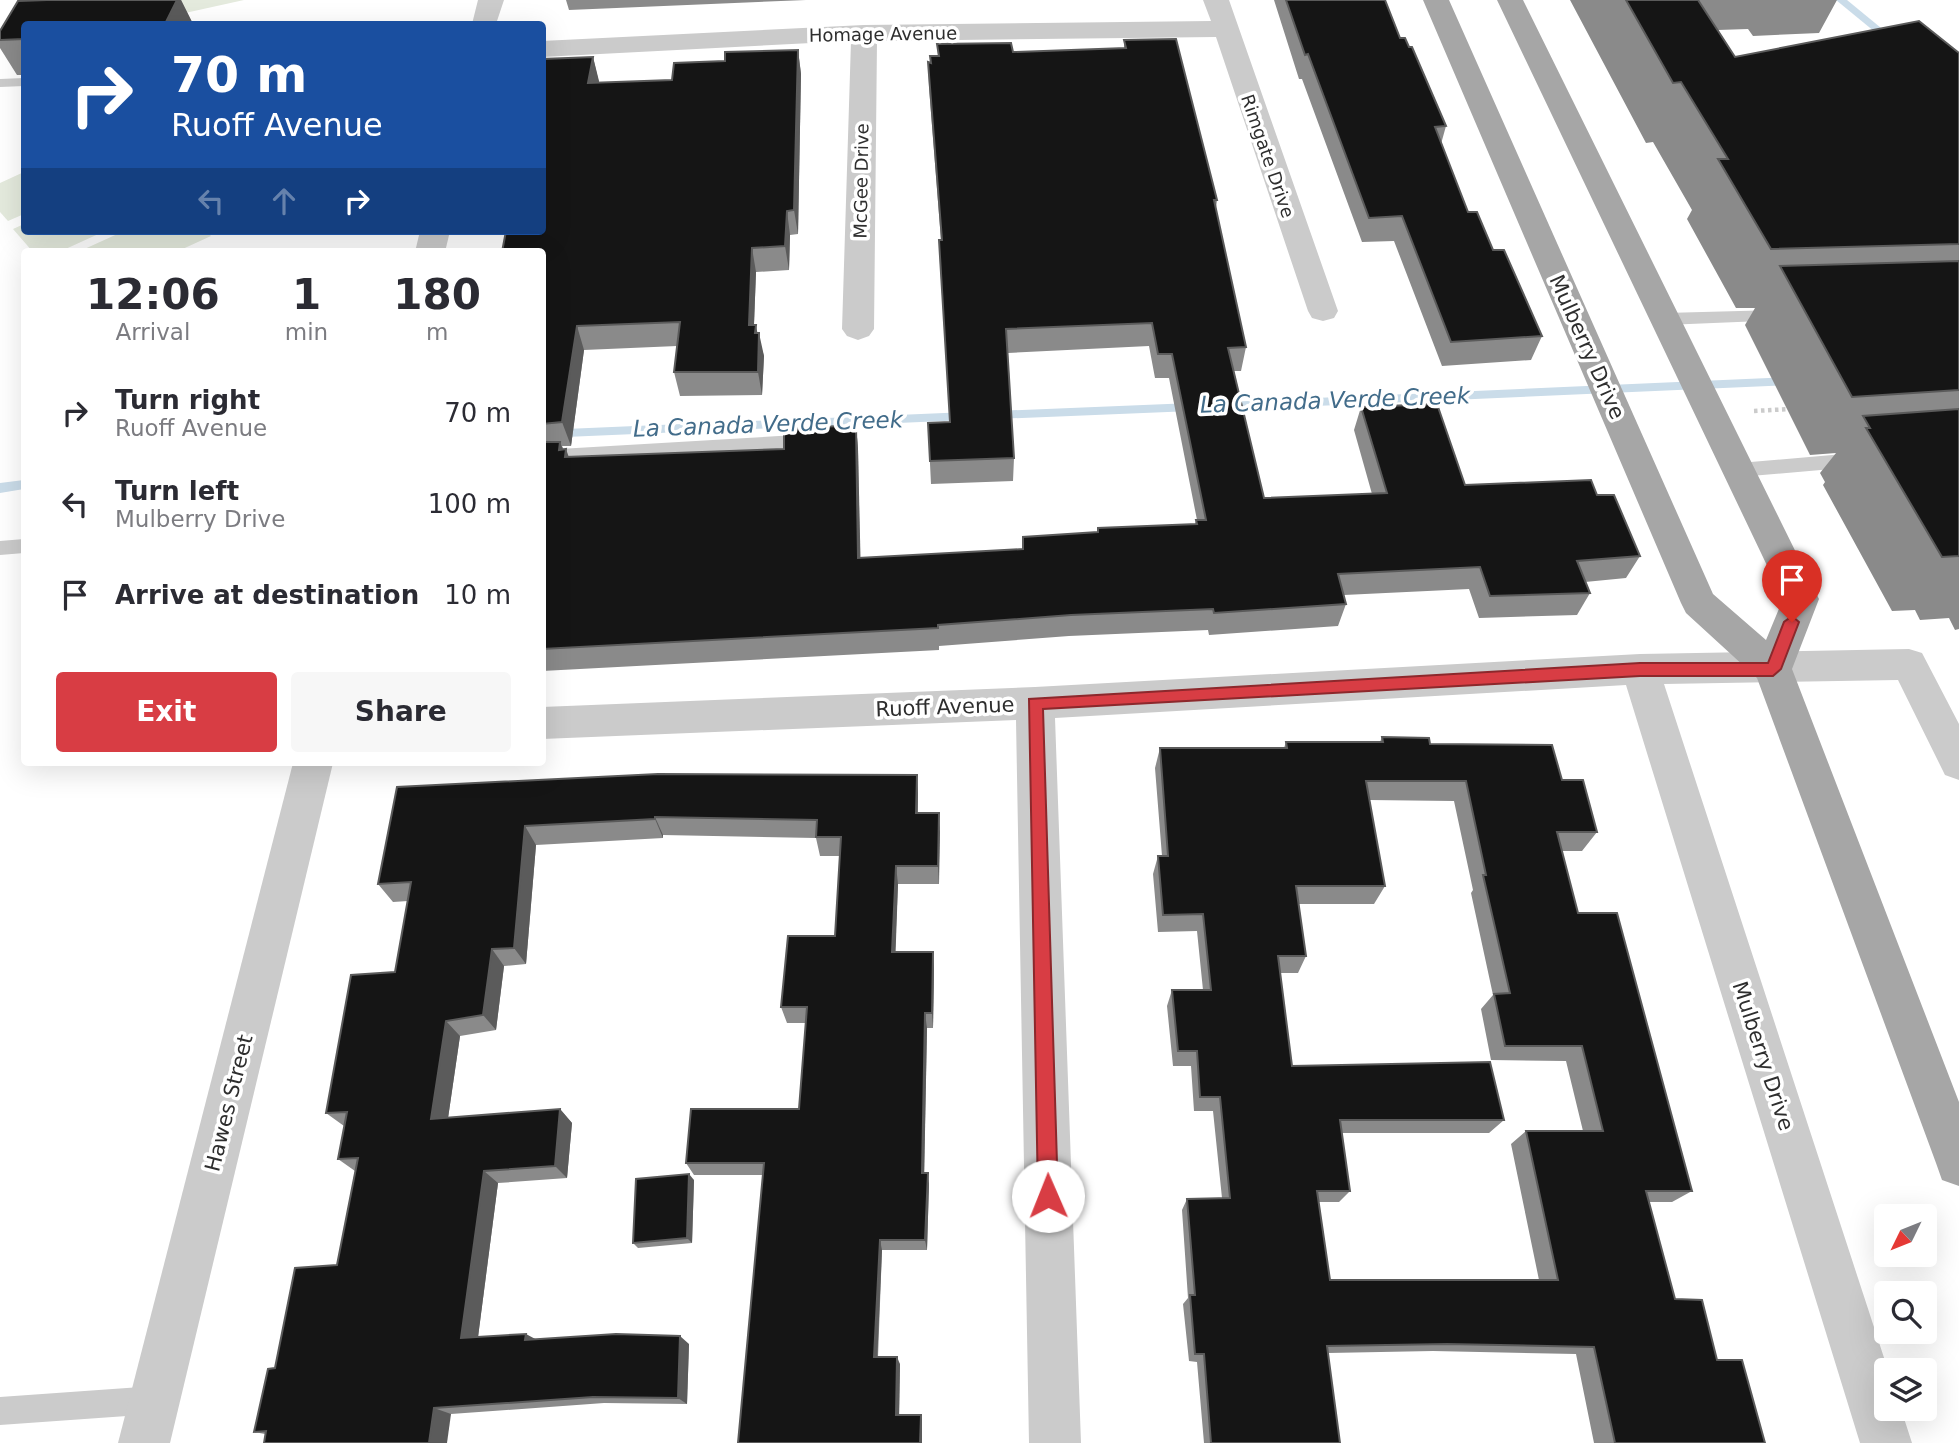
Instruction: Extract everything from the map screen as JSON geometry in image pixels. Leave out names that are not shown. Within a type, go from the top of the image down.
[{"type":"main road","name":"Mulberry Drive","points":[[1436,0],[1699,603],[1773,669],[1959,1164]]},
{"type":"main road","points":[[1510,0],[1801,598],[1773,669]]},
{"type":"street","points":[[485,21],[491,0]]},
{"type":"street","name":"Rimgate Drive","points":[[1216,0],[1323,312]]},
{"type":"street","name":"Homage Avenue","points":[[546,49],[864,33],[1224,29]]},
{"type":"street","name":"McGee Drive","points":[[858,329],[864,33]]},
{"type":"street","name":"Ruoff Avenue","points":[[546,723],[1035,703],[1640,669],[1773,669],[1909,664],[1959,762]]},
{"type":"street","name":"Mulberry Drive","points":[[1640,669],[1886,1443]]},
{"type":"street","points":[[1035,703],[1055,1443]]},
{"type":"street","name":"Hawes Street","points":[[144,1443],[312,766]]},
{"type":"lane","points":[[0,83],[21,82]]},
{"type":"lane","points":[[1665,318],[1801,315]]},
{"type":"lane","points":[[546,457],[828,440]]},
{"type":"lane","points":[[1739,470],[1877,458]]},
{"type":"lane","points":[[0,548],[21,545]]},
{"type":"lane","points":[[0,1411],[155,1400]]},
{"type":"path","points":[[1709,408],[1800,409]]},
{"type":"shaded area","points":[[22,0],[244,0],[176,15],[29,3]]},
{"type":"shaded area","points":[[21,173],[21,215],[8,221],[0,212],[0,183]]},
{"type":"shaded area","points":[[21,225],[21,235],[96,235],[68,248],[30,248],[13,229]]},
{"type":"shaded area","points":[[115,235],[211,236],[185,248],[87,248]]},
{"type":"building","points":[[177,0],[166,21],[21,21],[21,39],[0,40],[0,31],[18,1]]},
{"type":"building","points":[[1286,0],[1385,0],[1400,38],[1405,38],[1409,47],[1412,47],[1446,126],[1435,127],[1468,212],[1477,212],[1493,250],[1504,250],[1542,336],[1451,342],[1402,216],[1369,218]]},
{"type":"building","points":[[1626,0],[1698,0],[1735,57],[1919,21],[1959,53],[1959,244],[1771,249],[1718,159],[1728,159],[1681,82],[1673,83]]},
{"type":"building","points":[[1176,39],[1217,200],[1214,200],[1246,347],[1228,348],[1264,498],[1387,493],[1361,407],[1437,404],[1465,485],[1591,480],[1597,495],[1614,495],[1640,556],[1577,561],[1590,593],[1490,596],[1480,567],[1338,574],[1346,604],[1214,613],[1213,609],[1071,615],[938,625],[938,628],[546,649],[546,442],[560,442],[559,450],[566,449],[565,457],[784,449],[784,429],[856,425],[858,558],[1023,549],[1023,537],[1098,532],[1098,528],[1197,524],[1196,520],[1206,520],[1172,354],[1158,354],[1152,323],[1006,329],[1014,458],[930,461],[928,423],[950,422],[939,240],[942,240],[928,62],[931,63],[930,56],[939,56],[937,44],[1011,43],[1013,52],[1126,48],[1124,40]]},
{"type":"building","points":[[798,50],[794,210],[787,211],[785,246],[752,248],[749,325],[756,325],[755,333],[759,333],[758,372],[674,372],[680,322],[577,326],[562,422],[546,424],[546,248],[503,248],[505,235],[546,235],[546,59],[593,57],[588,83],[672,80],[674,63],[725,61],[725,52]]},
{"type":"building","points":[[1959,261],[1959,390],[1852,397],[1780,266]]},
{"type":"building","points":[[1959,409],[1959,556],[1942,557],[1866,428],[1870,428],[1863,416]]},
{"type":"building","points":[[1382,737],[1429,738],[1430,744],[1552,745],[1562,780],[1583,780],[1597,832],[1557,832],[1578,913],[1617,913],[1692,1191],[1646,1191],[1675,1299],[1702,1300],[1717,1360],[1742,1360],[1765,1443],[1615,1443],[1594,1347],[1447,1344],[1327,1346],[1340,1443],[1211,1443],[1204,1354],[1195,1354],[1190,1295],[1195,1295],[1187,1199],[1230,1198],[1220,1097],[1200,1097],[1197,1051],[1178,1051],[1172,990],[1211,990],[1203,914],[1163,915],[1158,856],[1168,856],[1160,748],[1287,748],[1286,742],[1383,742]],"holes":[[[1366,781],[1466,781],[1486,875],[1483,875],[1510,993],[1494,994],[1505,1046],[1582,1046],[1603,1131],[1526,1131],[1558,1280],[1330,1280],[1317,1191],[1350,1191],[1340,1120],[1504,1120],[1490,1062],[1292,1066],[1278,956],[1306,956],[1296,886],[1385,886]]]},
{"type":"building","points":[[658,774],[917,775],[916,813],[939,813],[938,866],[896,866],[892,952],[933,952],[932,1013],[925,1013],[922,1173],[928,1173],[925,1240],[880,1240],[874,1357],[897,1357],[896,1415],[921,1415],[920,1443],[738,1443],[764,1163],[686,1163],[691,1109],[799,1109],[807,1007],[781,1007],[788,936],[835,936],[841,837],[816,837],[817,820],[655,817],[525,826],[514,948],[492,949],[483,1015],[446,1021],[431,1119],[560,1109],[555,1166],[484,1171],[461,1338],[526,1334],[525,1340],[616,1334],[680,1336],[678,1398],[593,1397],[434,1408],[429,1443],[264,1443],[266,1431],[254,1432],[268,1369],[275,1368],[295,1268],[337,1265],[358,1158],[338,1159],[347,1112],[326,1113],[351,975],[395,972],[411,882],[378,884],[397,787]]},
{"type":"building","points":[[689,1174],[687,1238],[633,1243],[636,1179]]},
{"type":"waterway","points":[[1841,0],[1889,39]]},
{"type":"waterway","name":"La Canada Verde Creek","points":[[1226,406],[1789,381]]},
{"type":"waterway","name":"La Canada Verde Creek","points":[[995,415],[1192,407]]},
{"type":"waterway","name":"La Canada Verde Creek","points":[[546,434],[968,416]]},
{"type":"waterway","name":"La Canada Verde Creek","points":[[0,488],[21,485]]},
{"type":"route","points":[[1048,1196],[1035,703],[1640,669],[1773,669],[1792,622]]}]
